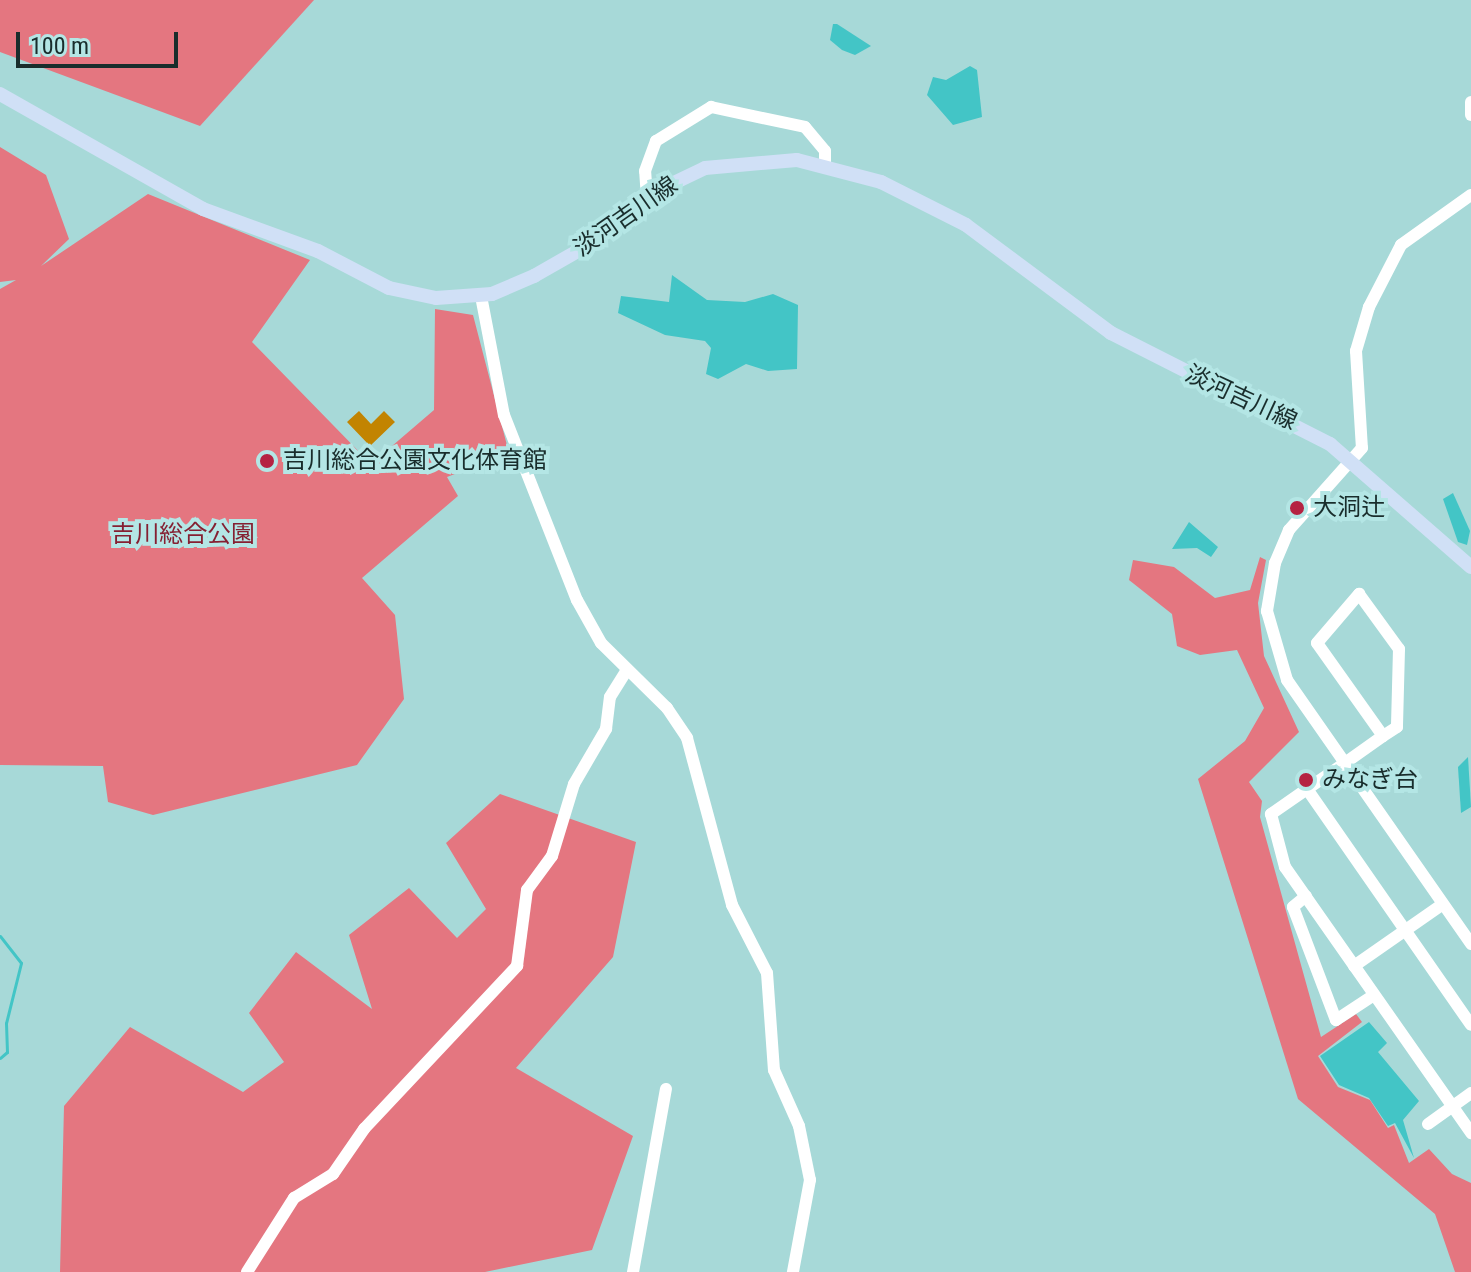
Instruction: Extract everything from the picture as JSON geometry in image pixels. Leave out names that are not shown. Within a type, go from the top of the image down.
[{"type":"main road","name":"淡河吉川線","points":[[0,94],[242,227],[318,251],[407,294],[481,296],[559,263],[676,179],[732,161],[825,165],[881,182],[966,225],[1111,333],[1307,429],[1351,458],[1408,517],[1471,567]]},
{"type":"street","points":[[1471,102],[1471,115]]},
{"type":"street","points":[[647,198],[645,171],[656,141],[711,107],[805,127],[825,151],[825,165]]},
{"type":"street","points":[[1471,195],[1401,245],[1369,307],[1356,351],[1364,439],[1281,543],[1267,611],[1277,661],[1471,944]]},
{"type":"street","points":[[481,296],[504,415],[577,600],[626,671],[667,708],[687,738],[732,905],[767,973],[774,1070],[799,1126],[810,1180],[793,1272]]},
{"type":"street","points":[[1383,736],[1317,643],[1359,594],[1399,649],[1397,727],[1271,814],[1285,867],[1471,1133]]},
{"type":"street","points":[[247,1272],[294,1198],[333,1174],[364,1129],[517,966],[527,890],[552,856],[574,784],[606,729],[610,697],[626,671]]},
{"type":"street","points":[[1307,789],[1471,1025]]},
{"type":"street","points":[[1306,896],[1293,907],[1336,1020],[1374,995]]},
{"type":"street","points":[[1354,966],[1443,904]]},
{"type":"street","points":[[633,1272],[666,1089]]},
{"type":"street","points":[[1428,1124],[1471,1093]]},
{"type":"green space","points":[[0,0],[314,0],[200,126],[0,52]]},
{"type":"green space","name":"吉川総合公園","points":[[0,147],[46,175],[69,239],[41,266],[148,194],[310,260],[252,342],[371,464],[434,410],[435,309],[473,315],[509,453],[447,477],[458,496],[362,578],[395,615],[404,699],[357,765],[153,815],[108,802],[103,766],[0,765],[0,289],[16,280],[0,282]]},
{"type":"green space","points":[[1260,557],[1266,560],[1258,603],[1264,656],[1299,732],[1249,782],[1262,801],[1260,817],[1321,1037],[1356,1014],[1362,1022],[1318,1056],[1338,1087],[1370,1100],[1388,1128],[1394,1125],[1409,1163],[1429,1149],[1452,1174],[1471,1183],[1471,1272],[1455,1272],[1435,1214],[1298,1099],[1198,779],[1245,741],[1264,708],[1237,650],[1200,655],[1177,646],[1172,614],[1129,580],[1133,560],[1174,567],[1215,598],[1250,590]]},
{"type":"green space","points":[[500,794],[636,842],[613,957],[516,1068],[633,1136],[592,1250],[485,1272],[60,1272],[64,1106],[130,1027],[243,1092],[284,1062],[249,1013],[296,952],[372,1009],[349,935],[409,888],[457,938],[486,909],[446,843]]},
{"type":"water","points":[[833,24],[871,46],[855,55],[842,50],[830,40]]},
{"type":"water","points":[[970,66],[977,70],[982,117],[953,125],[927,95],[933,77],[946,80]]},
{"type":"water","points":[[672,275],[707,300],[745,302],[773,294],[798,305],[797,369],[768,371],[746,364],[718,379],[706,374],[711,348],[705,341],[665,335],[618,313],[621,296],[669,302]]},
{"type":"water","points":[[1453,493],[1470,531],[1467,545],[1458,542],[1443,499]]},
{"type":"water","points":[[1189,522],[1218,547],[1211,557],[1197,548],[1172,549]]},
{"type":"water","points":[[1468,757],[1471,807],[1461,813],[1458,767]]},
{"type":"water","points":[[1369,1022],[1387,1043],[1378,1052],[1419,1101],[1403,1120],[1414,1158],[1395,1123],[1388,1126],[1369,1098],[1339,1085],[1320,1056]]},
{"type":"building","points":[[359,411],[371,424],[384,411],[395,422],[370,446],[347,422]]},
{"type":"waterway","points":[[0,936],[21,963],[6,1023],[7,1052],[0,1058]]},
{"type":"place","name":"吉川総合公園文化体育館","points":[[267,461]]},
{"type":"place","name":"大洞辻","points":[[1297,508]]},
{"type":"place","name":"みなぎ台","points":[[1306,780]]}]
